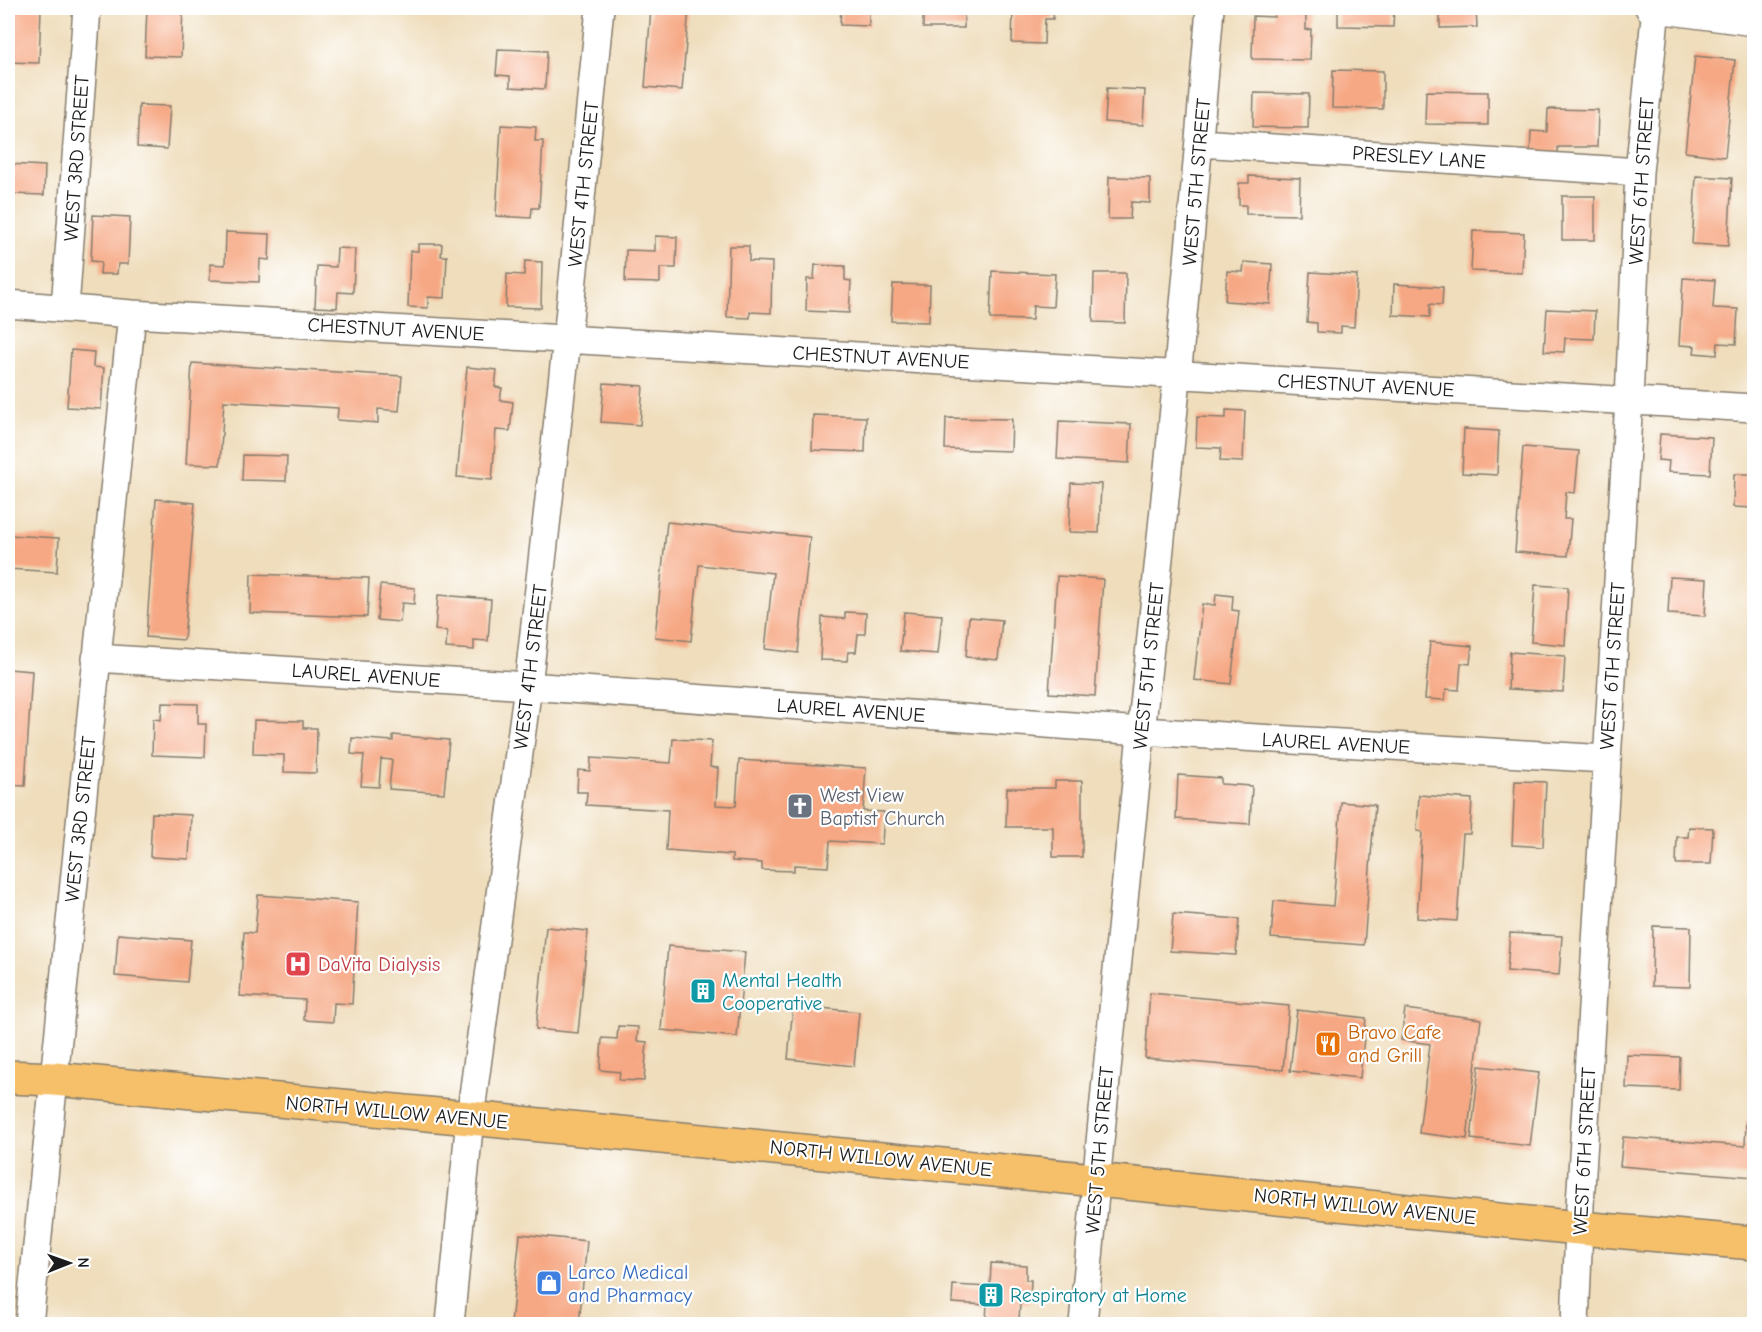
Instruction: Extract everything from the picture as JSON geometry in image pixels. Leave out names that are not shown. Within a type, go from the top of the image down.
[{"type":"main road","name":"NORTH WILLOW AVENUE","points":[[8,1077],[54,1079],[470,1118],[1579,1228],[1755,1243]]},
{"type":"street","name":"WEST 3RD STREET","points":[[65,308],[87,8]]},
{"type":"street","name":"WEST 4TH STREET","points":[[450,1324],[470,1118],[528,686],[567,339],[600,8]]},
{"type":"street","name":"WEST 5TH STREET","points":[[1083,1324],[1178,373],[1200,143],[1210,8]]},
{"type":"street","points":[[1654,8],[1755,22]]},
{"type":"street","name":"WEST 6TH STREET","points":[[1575,1324],[1606,759],[1629,400],[1639,172],[1654,8]]},
{"type":"street","name":"PRESLEY LANE","points":[[1200,143],[1639,172]]},
{"type":"street","name":"CHESTNUT AVENUE","points":[[8,304],[132,314],[1755,408]]},
{"type":"street","name":"WEST 3RD STREET","points":[[29,1324],[132,314]]},
{"type":"street","name":"LAUREL AVENUE","points":[[96,658],[528,686],[1141,731],[1606,759]]},
{"type":"building","points":[[8,8],[41,8],[39,63],[8,62]]},
{"type":"building","points":[[147,8],[183,8],[181,57],[145,56]]},
{"type":"building","points":[[651,8],[689,8],[682,90],[645,87]]},
{"type":"building","points":[[841,8],[879,8],[878,13],[869,12],[869,26],[840,25]]},
{"type":"building","points":[[923,8],[964,8],[964,28],[923,28]]},
{"type":"building","points":[[1013,8],[1054,8],[1053,19],[1045,19],[1044,44],[1012,43]]},
{"type":"building","points":[[1274,8],[1306,8],[1306,30],[1311,29],[1310,60],[1252,59],[1253,16],[1274,17]]},
{"type":"building","points":[[1338,8],[1394,8],[1393,27],[1338,26]]},
{"type":"building","points":[[1440,8],[1476,8],[1477,27],[1440,28]]},
{"type":"building","points":[[498,49],[547,51],[545,89],[510,87],[510,76],[496,75]]},
{"type":"building","points":[[1695,56],[1735,60],[1725,157],[1685,152]]},
{"type":"building","points":[[1333,70],[1383,71],[1383,109],[1332,108]]},
{"type":"building","points":[[1107,88],[1145,90],[1143,125],[1105,122]]},
{"type":"building","points":[[1426,91],[1488,92],[1488,125],[1425,124]]},
{"type":"building","points":[[1254,93],[1309,94],[1308,128],[1253,127]]},
{"type":"building","points":[[139,105],[170,106],[167,149],[137,147]]},
{"type":"building","points":[[1548,109],[1598,110],[1597,147],[1558,147],[1558,154],[1530,154],[1531,131],[1547,132]]},
{"type":"building","points":[[501,125],[536,127],[535,141],[543,141],[539,208],[532,208],[531,218],[496,216]]},
{"type":"building","points":[[8,164],[45,166],[44,195],[12,194],[11,222],[8,222]]},
{"type":"building","points":[[1249,176],[1300,178],[1299,215],[1246,214],[1246,205],[1239,205],[1239,183],[1249,183]]},
{"type":"building","points":[[1696,176],[1732,178],[1728,246],[1692,244]]},
{"type":"building","points":[[1109,177],[1150,178],[1150,203],[1131,202],[1130,219],[1108,219]]},
{"type":"building","points":[[1562,196],[1595,196],[1595,240],[1562,240]]},
{"type":"building","points":[[93,215],[130,217],[128,264],[118,264],[117,274],[100,274],[101,262],[91,261]]},
{"type":"building","points":[[1473,231],[1524,233],[1522,273],[1471,271]]},
{"type":"building","points":[[226,232],[270,234],[269,260],[260,259],[259,282],[210,280],[210,264],[225,265]]},
{"type":"building","points":[[655,236],[677,237],[676,268],[660,268],[660,283],[625,282],[626,250],[655,251]]},
{"type":"building","points":[[418,244],[442,244],[441,256],[447,256],[445,298],[428,297],[428,308],[408,307],[410,251],[418,251]]},
{"type":"building","points":[[729,246],[749,246],[749,261],[772,262],[771,313],[750,312],[750,318],[727,317]]},
{"type":"building","points":[[337,248],[355,249],[353,293],[338,292],[337,308],[315,307],[317,266],[336,267]]},
{"type":"building","points":[[525,261],[542,262],[541,308],[506,307],[507,274],[524,275]]},
{"type":"building","points":[[1244,262],[1272,264],[1270,304],[1225,301],[1227,271],[1243,272]]},
{"type":"building","points":[[815,265],[845,266],[845,280],[851,281],[849,313],[806,311],[807,279],[814,279]]},
{"type":"building","points":[[992,271],[1055,274],[1053,307],[1033,306],[1032,320],[990,319]]},
{"type":"building","points":[[1310,272],[1357,275],[1354,327],[1341,326],[1341,333],[1317,332],[1317,323],[1307,322]]},
{"type":"building","points":[[1094,273],[1126,273],[1125,323],[1093,322]]},
{"type":"building","points":[[1683,278],[1715,280],[1713,308],[1738,309],[1736,344],[1718,343],[1717,355],[1694,353],[1695,346],[1679,345]]},
{"type":"building","points":[[893,284],[930,285],[929,322],[891,321]]},
{"type":"building","points":[[1394,284],[1443,287],[1442,305],[1430,304],[1430,317],[1393,315]]},
{"type":"building","points":[[1547,309],[1595,311],[1594,339],[1565,338],[1564,352],[1544,351]]},
{"type":"building","points":[[71,350],[94,352],[93,367],[104,368],[101,409],[67,407]]},
{"type":"building","points":[[192,363],[402,376],[399,411],[378,409],[378,423],[337,420],[338,408],[224,401],[220,465],[186,464]]},
{"type":"building","points":[[467,367],[497,370],[495,387],[502,388],[500,400],[513,402],[510,431],[496,430],[492,480],[457,477]]},
{"type":"building","points":[[604,383],[643,386],[640,425],[601,422]]},
{"type":"building","points":[[1226,410],[1245,411],[1243,462],[1220,461],[1221,448],[1196,447],[1197,417],[1226,418]]},
{"type":"building","points":[[813,415],[866,417],[865,452],[812,450]]},
{"type":"building","points":[[946,418],[1012,419],[1011,451],[945,449]]},
{"type":"building","points":[[1059,421],[1131,424],[1129,463],[1057,459]]},
{"type":"building","points":[[1464,429],[1499,431],[1497,475],[1462,473]]},
{"type":"building","points":[[1660,434],[1712,437],[1710,474],[1668,472],[1669,461],[1658,460]]},
{"type":"building","points":[[1523,447],[1579,451],[1575,493],[1566,492],[1564,519],[1571,519],[1568,556],[1515,552]]},
{"type":"building","points":[[243,455],[287,456],[286,481],[242,480]]},
{"type":"building","points":[[1734,474],[1754,474],[1754,508],[1733,507]]},
{"type":"building","points":[[1071,483],[1101,484],[1099,533],[1069,532]]},
{"type":"building","points":[[156,499],[195,503],[184,640],[146,637]]},
{"type":"building","points":[[667,522],[810,537],[798,653],[765,649],[773,573],[699,565],[691,641],[655,637]]},
{"type":"building","points":[[8,535],[59,538],[57,572],[8,569]]},
{"type":"building","points":[[251,574],[369,578],[367,617],[250,613]]},
{"type":"building","points":[[1057,576],[1103,579],[1095,696],[1049,693]]},
{"type":"building","points":[[1670,577],[1707,579],[1705,616],[1668,614]]},
{"type":"building","points":[[380,585],[415,588],[414,604],[402,603],[400,622],[377,620]]},
{"type":"building","points":[[1535,585],[1568,587],[1565,645],[1531,642]]},
{"type":"building","points":[[1216,594],[1233,596],[1232,610],[1239,611],[1231,684],[1194,680],[1202,604],[1215,605]]},
{"type":"building","points":[[438,595],[491,599],[488,641],[474,640],[474,650],[446,648],[447,631],[435,630]]},
{"type":"building","points":[[845,612],[866,613],[865,634],[858,634],[856,652],[848,652],[847,661],[820,660],[822,617],[845,619]]},
{"type":"building","points":[[904,612],[942,615],[938,654],[900,651]]},
{"type":"building","points":[[969,617],[1002,620],[998,660],[966,657]]},
{"type":"building","points":[[1430,642],[1472,646],[1470,664],[1461,663],[1459,690],[1446,689],[1445,700],[1425,699]]},
{"type":"building","points":[[1510,652],[1565,656],[1563,692],[1508,689]]},
{"type":"building","points":[[8,669],[32,671],[25,786],[8,785]]},
{"type":"building","points":[[162,703],[198,704],[198,724],[206,724],[205,757],[152,755],[153,719],[161,720]]},
{"type":"building","points":[[254,720],[303,721],[303,728],[317,728],[316,773],[284,772],[284,755],[253,754]]},
{"type":"building","points":[[393,735],[449,740],[444,793],[389,789],[392,760],[381,759],[379,787],[361,786],[364,755],[351,754],[352,738],[393,741]]},
{"type":"building","name":"West View Baptist Church","points":[[673,739],[712,741],[710,767],[718,768],[716,805],[736,806],[739,760],[866,768],[863,811],[884,812],[882,844],[830,841],[828,867],[794,865],[794,871],[762,870],[762,863],[732,861],[732,855],[666,850],[668,810],[586,805],[587,792],[577,792],[578,770],[590,771],[591,758],[671,763]]},
{"type":"building","points":[[1178,775],[1221,778],[1221,784],[1252,786],[1250,824],[1176,819]]},
{"type":"building","points":[[1055,781],[1082,781],[1082,857],[1053,857],[1053,827],[1006,827],[1007,788],[1055,788]]},
{"type":"building","points":[[1515,781],[1546,782],[1543,847],[1512,845]]},
{"type":"building","points":[[1419,795],[1472,799],[1470,834],[1463,834],[1457,921],[1417,918],[1422,832],[1417,831]]},
{"type":"building","points":[[1341,802],[1375,805],[1364,945],[1271,938],[1274,901],[1333,906]]},
{"type":"building","points":[[152,813],[191,815],[189,859],[150,857]]},
{"type":"building","points":[[1689,827],[1713,828],[1711,864],[1676,864],[1677,837],[1688,837]]},
{"type":"building","name":"DaVita Dialysis","points":[[258,895],[358,902],[352,1004],[334,1003],[333,1022],[304,1020],[305,1000],[240,996],[244,932],[255,933]]},
{"type":"building","points":[[1173,914],[1239,919],[1236,955],[1170,951]]},
{"type":"building","points":[[1653,926],[1691,927],[1690,987],[1652,986]]},
{"type":"building","points":[[546,927],[588,931],[578,1033],[536,1029]]},
{"type":"building","points":[[1510,933],[1562,936],[1559,975],[1507,971]]},
{"type":"building","points":[[118,934],[191,940],[187,982],[115,976]]},
{"type":"building","name":"Mental Health Cooperative","points":[[668,946],[745,952],[737,1037],[661,1030]]},
{"type":"building","points":[[1150,993],[1289,1006],[1283,1070],[1145,1058]]},
{"type":"building","points":[[793,1005],[859,1012],[854,1066],[788,1059]]},
{"type":"building","points":[[1405,1009],[1481,1019],[1467,1139],[1419,1133],[1430,1044],[1401,1040]]},
{"type":"building","name":"Bravo Cafe and Grill","points":[[1297,1010],[1366,1018],[1360,1078],[1290,1071]]},
{"type":"building","points":[[618,1026],[638,1027],[637,1041],[647,1042],[644,1081],[619,1080],[620,1072],[600,1070],[602,1038],[617,1039]]},
{"type":"building","points":[[1627,1055],[1680,1057],[1679,1090],[1626,1088]]},
{"type":"building","points":[[1479,1066],[1539,1073],[1530,1146],[1471,1139]]},
{"type":"building","points":[[1746,1121],[1754,1122],[1754,1177],[1620,1166],[1623,1137],[1745,1146]]},
{"type":"building","name":"Larco Medical and Pharmacy","points":[[520,1234],[587,1241],[579,1324],[511,1324]]},
{"type":"building","name":"Respiratory at Home","points":[[991,1263],[1026,1265],[1026,1280],[1031,1280],[1030,1303],[1020,1303],[1019,1321],[986,1319],[987,1305],[952,1303],[953,1285],[990,1287]]},
{"type":"place","name":"West View Baptist Church","points":[[800,806]]},
{"type":"place","name":"DaVita Dialysis","points":[[298,964]]},
{"type":"place","name":"Mental Health Cooperative","points":[[703,991]]},
{"type":"place","name":"Bravo Cafe and Grill","points":[[1328,1044]]},
{"type":"place","name":"Larco Medical and Pharmacy","points":[[549,1283]]},
{"type":"place","name":"Respiratory at Home","points":[[991,1295]]}]
